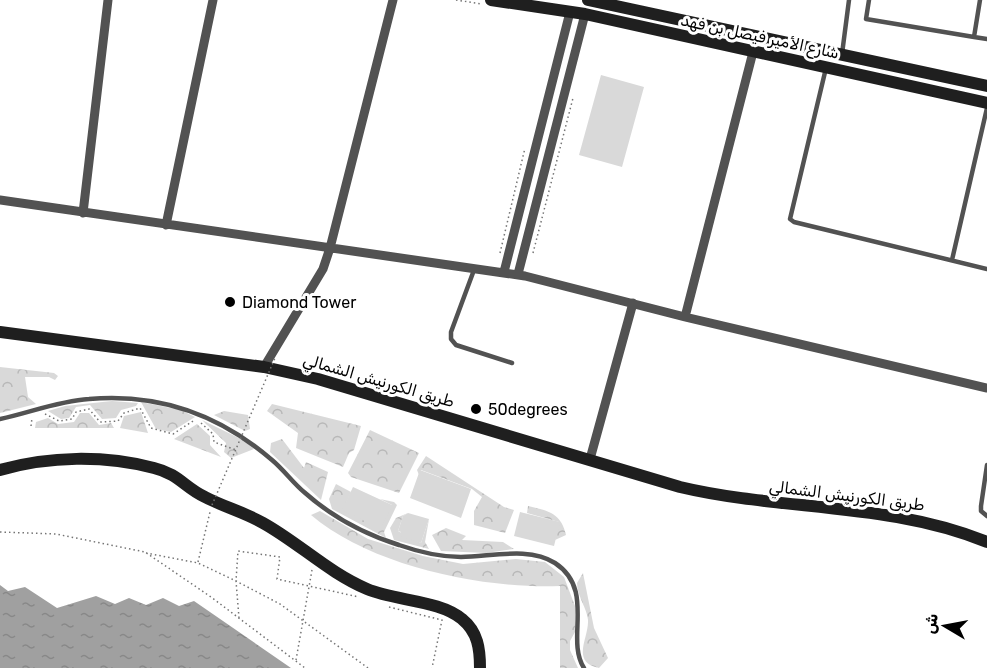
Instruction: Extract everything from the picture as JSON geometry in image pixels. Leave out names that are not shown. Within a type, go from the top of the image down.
[{"type":"main road","name":"شارع الأمير فيصل بن فهد","points":[[588,0],[987,86]]},
{"type":"main road","name":"شارع الأمير فيصل بن فهد","points":[[488,2],[585,14],[987,103]]},
{"type":"main road","points":[[898,83],[902,67]]},
{"type":"main road","name":"طريق الكورنيش الشمالي","points":[[0,332],[264,367],[318,379],[718,495],[906,517],[947,527],[987,542]]},
{"type":"main road","points":[[0,470],[25,463],[72,459],[110,461],[153,468],[180,478],[205,497],[264,523],[314,558],[367,589],[456,614],[465,621],[480,645],[480,668]]},
{"type":"street","points":[[82,213],[108,0]]},
{"type":"street","points":[[166,225],[213,0]]},
{"type":"street","points":[[264,367],[322,268],[330,248],[393,0]]},
{"type":"street","points":[[504,272],[570,12]]},
{"type":"street","points":[[518,274],[585,14]]},
{"type":"street","points":[[685,317],[753,52]]},
{"type":"street","points":[[0,200],[474,270],[518,274],[685,317],[987,388]]},
{"type":"street","points":[[590,459],[633,303]]},
{"type":"lane","points":[[842,54],[849,0]]},
{"type":"lane","points":[[869,0],[866,18],[987,39]]},
{"type":"lane","points":[[974,37],[980,0]]},
{"type":"lane","points":[[826,68],[790,219],[794,222],[987,269]]},
{"type":"lane","points":[[952,260],[987,108]]},
{"type":"lane","points":[[474,270],[451,332],[451,339],[456,345],[512,363]]},
{"type":"lane","points":[[0,419],[87,399],[118,398],[188,408],[247,438],[303,492],[333,515],[365,532],[402,546],[438,555],[468,557],[519,554],[555,563],[568,576],[574,590],[579,609],[578,655],[584,668]]},
{"type":"lane","points":[[987,465],[981,506],[981,511],[987,516]]},
{"type":"path","points":[[456,0],[488,2]]},
{"type":"path","points":[[531,256],[574,97]]},
{"type":"path","points":[[501,258],[499,251],[525,148]]},
{"type":"path","points":[[198,563],[212,505],[275,358]]},
{"type":"path","points":[[31,426],[31,419],[45,414],[59,421],[72,420],[76,411],[89,409],[100,422],[118,421],[124,413],[140,408],[151,428],[173,434],[196,419],[213,434],[214,442],[236,450]]},
{"type":"path","points":[[0,532],[56,534],[198,563],[280,604],[366,668]]},
{"type":"path","points":[[239,618],[236,581],[238,551],[280,557],[276,579],[365,599]]},
{"type":"path","points":[[146,552],[305,668]]},
{"type":"path","points":[[296,661],[314,558]]},
{"type":"path","points":[[383,606],[442,620],[432,668]]},
{"type":"green space","points":[[601,75],[644,87],[622,167],[579,155]]},
{"type":"green space","points":[[0,367],[54,373],[58,376],[55,380],[49,377],[25,377],[28,397],[36,404],[0,413]]},
{"type":"green space","points":[[112,401],[138,403],[136,406],[121,410],[116,418],[102,419],[90,405],[76,407],[69,418],[61,419],[48,411],[65,406]]},
{"type":"green space","points":[[141,402],[181,410],[195,417],[171,432],[156,429]]},
{"type":"green space","points":[[272,404],[361,426],[354,450],[349,453],[343,467],[296,448],[298,433],[267,411]]},
{"type":"green space","points":[[224,411],[248,415],[250,429],[245,431],[214,415]]},
{"type":"green space","points":[[141,412],[148,433],[120,428],[124,416]]},
{"type":"green space","points":[[80,413],[89,413],[99,425],[111,423],[114,428],[35,428],[36,422],[48,418],[58,424],[74,422]]},
{"type":"green space","points":[[202,420],[243,440],[254,449],[231,458],[224,452],[226,443]]},
{"type":"green space","points":[[197,424],[210,436],[210,445],[221,457],[174,439]]},
{"type":"green space","points":[[370,430],[419,453],[399,493],[351,477],[348,473]]},
{"type":"green space","points":[[282,439],[304,468],[306,462],[328,472],[321,500],[270,452],[271,443]]},
{"type":"green space","points":[[426,456],[504,507],[514,510],[505,533],[474,525],[474,511],[482,497],[472,489],[421,470],[419,475],[417,470]]},
{"type":"green space","points":[[420,470],[471,489],[461,518],[410,498]]},
{"type":"green space","points":[[336,484],[351,492],[343,510],[392,505],[380,499],[394,502],[397,505],[384,532],[386,538],[332,509],[329,499]]},
{"type":"green space","points":[[353,487],[392,505],[381,529],[342,510]]},
{"type":"green space","points":[[528,506],[557,517],[566,535],[555,540],[559,522],[527,513]]},
{"type":"green space","points":[[320,511],[368,539],[423,556],[463,564],[516,559],[545,562],[564,577],[575,606],[575,632],[570,641],[570,650],[578,668],[560,668],[560,586],[529,586],[463,578],[396,561],[336,533],[311,515]]},
{"type":"green space","points":[[520,512],[560,522],[554,546],[514,536]]},
{"type":"green space","points":[[408,513],[403,516],[398,531],[421,543],[429,519],[425,542],[429,549],[394,540],[390,528],[396,518]]},
{"type":"green space","points":[[408,513],[429,519],[421,543],[399,536],[401,532],[398,531],[403,516]]},
{"type":"green space","points":[[446,528],[466,536],[462,540],[503,542],[514,549],[486,553],[441,551],[432,535]]},
{"type":"green space","points":[[583,573],[594,628],[608,658],[599,668],[590,665],[583,655],[588,620],[577,583]]},
{"type":"water","points":[[0,585],[8,591],[25,587],[57,608],[96,596],[115,604],[129,598],[146,605],[163,598],[179,606],[194,601],[291,668],[0,668]]},
{"type":"place","name":"Diamond Tower","points":[[230,302]]},
{"type":"place","name":"50degrees","points":[[476,409]]}]
